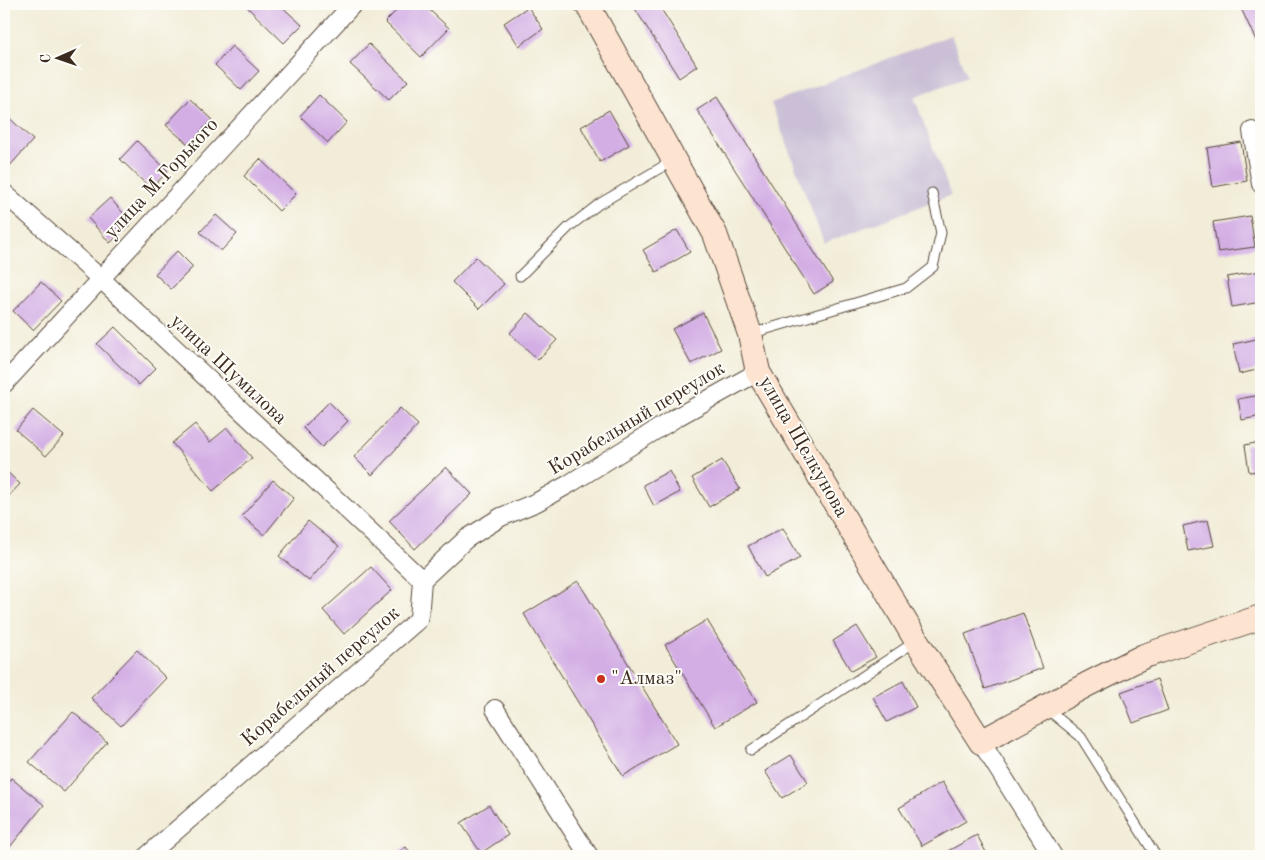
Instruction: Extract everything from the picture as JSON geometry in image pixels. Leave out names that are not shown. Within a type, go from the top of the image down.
[{"type":"main road","name":"улица Щелкунова","points":[[587,4],[715,234],[750,334],[758,372],[916,640],[981,742]]},
{"type":"main road","points":[[981,742],[1144,656],[1261,618]]},
{"type":"street","name":"улица М.Горького","points":[[4,384],[353,4]]},
{"type":"street","points":[[1252,131],[1261,184]]},
{"type":"street","name":"улица Шумилова","points":[[4,193],[100,278],[422,580]]},
{"type":"street","name":"Корабельный переулок","points":[[148,856],[419,619],[422,580],[466,539],[501,517],[537,502],[569,484],[677,417],[758,372]]},
{"type":"street","points":[[495,709],[589,856]]},
{"type":"street","points":[[981,742],[1053,856]]},
{"type":"lane","points":[[520,276],[569,227],[599,204],[674,160]]},
{"type":"lane","points":[[750,334],[906,288],[926,273],[933,267],[941,233],[932,193]]},
{"type":"lane","points":[[751,750],[916,640]]},
{"type":"lane","points":[[1046,708],[1081,737],[1156,856]]},
{"type":"shaded area","points":[[951,35],[967,77],[914,97],[951,195],[824,243],[771,103]]},
{"type":"building","points":[[249,4],[279,4],[302,25],[284,43],[247,7]]},
{"type":"building","points":[[403,4],[423,4],[449,28],[421,57],[385,22]]},
{"type":"building","points":[[632,4],[658,4],[697,66],[679,78]]},
{"type":"building","points":[[1239,4],[1261,4],[1261,46],[1259,47]]},
{"type":"building","points":[[528,7],[543,29],[519,46],[504,23]]},
{"type":"building","points":[[369,44],[408,81],[389,100],[350,64]]},
{"type":"building","points":[[232,46],[259,71],[241,90],[215,65]]},
{"type":"building","points":[[319,95],[347,122],[328,143],[300,116]]},
{"type":"building","points":[[717,97],[833,282],[814,294],[697,110]]},
{"type":"building","points":[[190,99],[212,119],[189,145],[166,125]]},
{"type":"building","points":[[609,110],[629,145],[600,162],[581,127]]},
{"type":"building","points":[[4,113],[33,140],[7,169],[4,166]]},
{"type":"building","points":[[137,141],[168,171],[151,189],[120,159]]},
{"type":"building","points":[[1241,142],[1247,181],[1213,187],[1207,148]]},
{"type":"building","points":[[260,159],[296,194],[279,211],[244,176]]},
{"type":"building","points":[[110,198],[132,223],[110,243],[88,218]]},
{"type":"building","points":[[216,215],[237,234],[221,251],[200,232]]},
{"type":"building","points":[[1250,216],[1255,247],[1218,252],[1213,222]]},
{"type":"building","points":[[677,230],[690,252],[656,272],[643,250]]},
{"type":"building","points":[[177,251],[193,267],[171,289],[155,274]]},
{"type":"building","points":[[476,257],[504,284],[479,309],[452,282]]},
{"type":"building","points":[[1261,271],[1261,302],[1232,307],[1227,277]]},
{"type":"building","points":[[41,282],[61,301],[33,330],[13,311]]},
{"type":"building","points":[[528,313],[557,340],[538,360],[510,333]]},
{"type":"building","points":[[703,313],[721,349],[691,364],[672,329]]},
{"type":"building","points":[[115,327],[156,368],[139,385],[97,344]]},
{"type":"building","points":[[1261,338],[1261,369],[1239,374],[1233,344]]},
{"type":"building","points":[[1261,395],[1261,416],[1242,420],[1238,399]]},
{"type":"building","points":[[329,402],[348,421],[322,447],[303,428]]},
{"type":"building","points":[[400,408],[418,425],[372,475],[354,457]]},
{"type":"building","points":[[33,410],[64,436],[46,456],[16,430]]},
{"type":"building","points":[[195,424],[210,442],[227,428],[252,458],[213,491],[172,443]]},
{"type":"building","points":[[1261,442],[1261,471],[1249,472],[1245,445]]},
{"type":"building","points":[[722,460],[740,489],[709,507],[692,478]]},
{"type":"building","points":[[446,467],[472,494],[415,549],[389,521]]},
{"type":"building","points":[[4,469],[20,484],[4,501]]},
{"type":"building","points":[[669,471],[680,492],[654,506],[643,485]]},
{"type":"building","points":[[273,480],[294,498],[264,535],[242,516]]},
{"type":"building","points":[[1208,520],[1214,546],[1188,551],[1183,526]]},
{"type":"building","points":[[308,521],[339,546],[309,581],[279,556]]},
{"type":"building","points":[[783,528],[800,558],[765,577],[748,546]]},
{"type":"building","points":[[371,567],[392,590],[344,634],[323,610]]},
{"type":"building","name":"\"Алмаз\"","points":[[578,581],[677,744],[623,776],[524,614]]},
{"type":"building","points":[[1023,613],[1043,668],[985,689],[965,634]]},
{"type":"building","points":[[707,620],[757,702],[715,727],[665,645]]},
{"type":"building","points":[[857,626],[876,657],[851,671],[833,641]]},
{"type":"building","points":[[137,650],[166,678],[121,726],[91,698]]},
{"type":"building","points":[[1157,679],[1168,710],[1133,723],[1121,692]]},
{"type":"building","points":[[903,681],[916,707],[887,722],[873,697]]},
{"type":"building","points":[[73,712],[107,742],[64,792],[29,762]]},
{"type":"building","points":[[791,755],[808,782],[782,798],[765,771]]},
{"type":"building","points":[[11,778],[44,805],[5,853],[4,787]]},
{"type":"building","points":[[942,782],[966,821],[922,846],[899,808]]},
{"type":"building","points":[[489,805],[508,835],[481,853],[461,823]]},
{"type":"building","points":[[977,835],[988,856],[948,856],[946,852]]},
{"type":"building","points":[[406,847],[413,856],[393,856]]},
{"type":"place","name":"\"Алмаз\"","points":[[601,679]]}]
